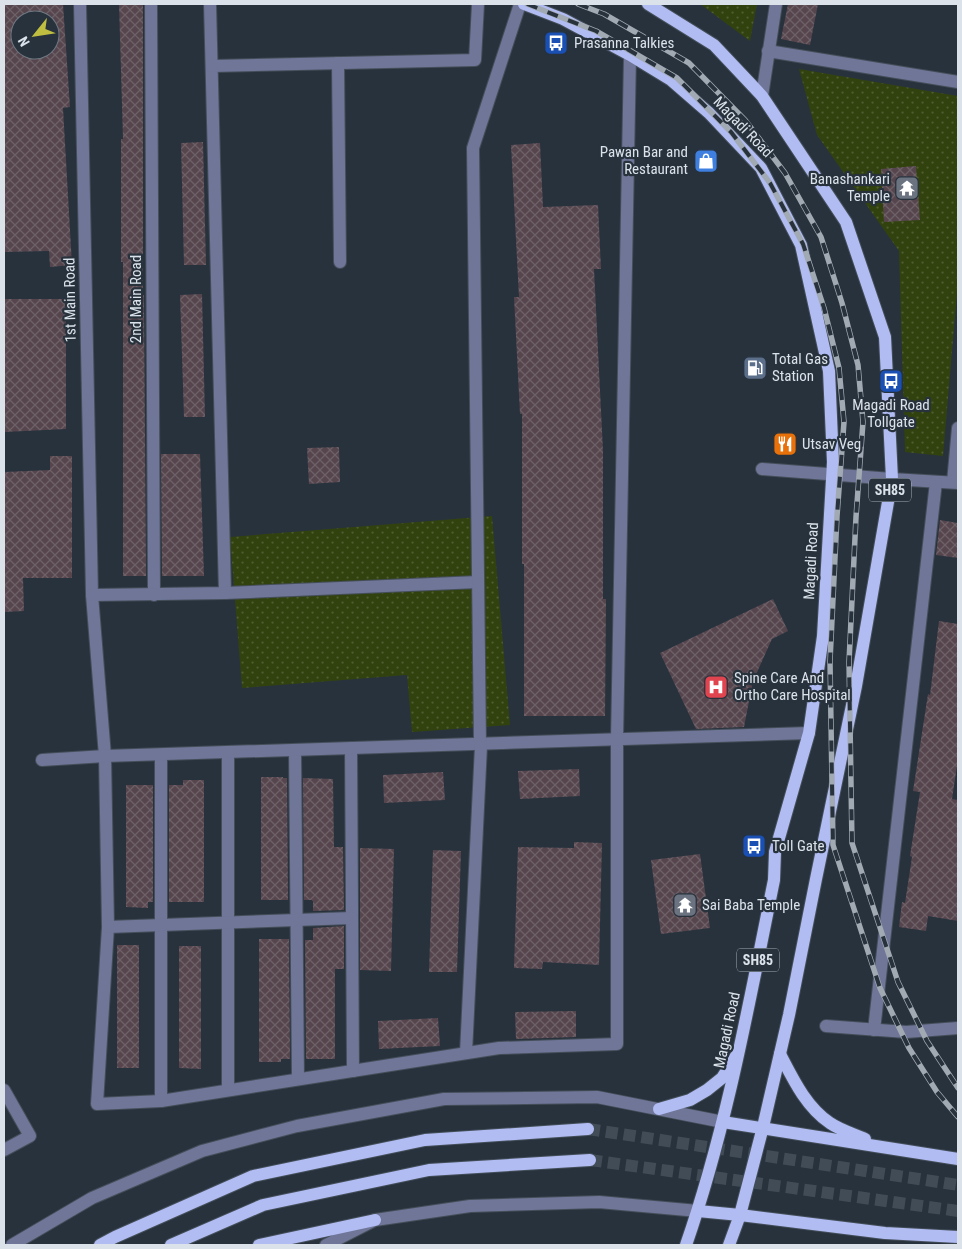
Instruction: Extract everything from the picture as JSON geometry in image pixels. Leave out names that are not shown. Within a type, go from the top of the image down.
[{"type":"main road","name":"Magadi Road","points":[[524,4],[563,19],[630,54],[671,80],[709,113],[761,168],[802,245],[829,371],[832,475],[823,636],[809,733],[775,852],[774,880],[740,1050],[723,1122],[698,1211],[686,1245]]},
{"type":"main road","name":"Magadi Road","points":[[648,4],[714,45],[762,96],[846,222],[885,337],[892,479],[856,686],[790,1015],[740,1215],[729,1245]]},
{"type":"main road","points":[[659,1109],[690,1100],[707,1090],[722,1078],[740,1050]]},
{"type":"main road","points":[[780,1054],[810,1105],[830,1123],[882,1146]]},
{"type":"main road","points":[[723,1122],[958,1159]]},
{"type":"main road","points":[[100,1245],[253,1176],[425,1140],[588,1129]]},
{"type":"main road","points":[[171,1245],[263,1205],[429,1170],[590,1160]]},
{"type":"main road","points":[[698,1211],[885,1233],[958,1237]]},
{"type":"main road","points":[[259,1245],[374,1220]]},
{"type":"street","name":"1st Main Road","points":[[80,4],[92,595],[105,756],[108,927],[97,1104],[161,1101]]},
{"type":"street","name":"2nd Main Road","points":[[151,4],[154,595]]},
{"type":"street","points":[[210,4],[226,593]]},
{"type":"street","points":[[212,66],[475,60],[478,4]]},
{"type":"street","points":[[466,1053],[481,746],[474,148],[520,4]]},
{"type":"street","points":[[762,96],[776,4]]},
{"type":"street","points":[[768,51],[958,82]]},
{"type":"street","points":[[161,754],[161,1101],[499,1048],[617,1044],[617,739],[630,54]]},
{"type":"street","points":[[338,63],[340,262]]},
{"type":"street","points":[[762,469],[955,483],[958,428]]},
{"type":"street","points":[[874,1030],[936,482]]},
{"type":"street","points":[[92,595],[226,593],[478,582]]},
{"type":"street","points":[[42,760],[161,754],[809,733]]},
{"type":"street","points":[[350,748],[353,1071]]},
{"type":"street","points":[[295,750],[298,1080]]},
{"type":"street","points":[[228,752],[228,1090]]},
{"type":"street","points":[[108,927],[352,918]]},
{"type":"street","points":[[826,1026],[906,1032],[958,1028]]},
{"type":"street","points":[[4,1090],[30,1136],[4,1150]]},
{"type":"street","points":[[12,1245],[92,1198],[202,1151],[297,1126],[444,1099],[597,1097],[723,1122]]},
{"type":"street","points":[[326,1245],[374,1220],[470,1206],[599,1202],[698,1211]]},
{"type":"green space","points":[[700,4],[757,4],[750,41]]},
{"type":"green space","points":[[799,69],[958,96],[958,281],[943,456],[905,452],[899,251],[817,135]]},
{"type":"green space","points":[[492,516],[510,725],[412,732],[407,675],[242,688],[230,537]]},
{"type":"building","points":[[4,4],[63,4],[70,107],[63,108],[72,265],[50,267],[49,251],[4,252]]},
{"type":"building","points":[[119,4],[143,4],[143,295],[146,576],[123,576],[121,139],[123,139]]},
{"type":"building","points":[[788,4],[818,4],[810,45],[781,39]]},
{"type":"building","points":[[203,142],[206,265],[184,265],[181,143]]},
{"type":"building","points":[[540,143],[543,207],[598,205],[601,269],[594,269],[603,451],[603,599],[606,599],[605,716],[524,716],[522,414],[520,414],[514,297],[519,297],[511,145]]},
{"type":"building","points":[[916,166],[920,220],[884,222],[881,169]]},
{"type":"building","points":[[202,294],[205,417],[184,417],[180,295]]},
{"type":"building","points":[[4,299],[66,299],[66,429],[4,432]]},
{"type":"building","points":[[339,447],[340,482],[309,484],[307,448]]},
{"type":"building","points":[[161,454],[200,454],[204,576],[162,576]]},
{"type":"building","points":[[50,456],[72,456],[72,578],[23,578],[24,611],[4,612],[4,472],[50,470]]},
{"type":"building","points":[[940,520],[958,523],[958,558],[936,555]]},
{"type":"building","points":[[773,599],[788,631],[772,639],[753,681],[744,727],[696,729],[660,653]]},
{"type":"building","points":[[939,621],[958,624],[958,759],[952,799],[958,800],[958,921],[928,916],[926,931],[899,927],[902,902],[905,903],[912,857],[910,856],[920,792],[913,791],[928,694],[930,695]]},
{"type":"building","points":[[579,769],[580,796],[520,799],[518,771]]},
{"type":"building","points":[[443,772],[445,800],[384,803],[383,775]]},
{"type":"building","points":[[261,777],[287,778],[288,900],[261,900]]},
{"type":"building","points":[[303,778],[333,779],[334,847],[343,847],[344,910],[313,911],[313,901],[304,900]]},
{"type":"building","points":[[183,780],[204,780],[204,902],[169,902],[169,785],[183,785]]},
{"type":"building","points":[[126,785],[153,785],[153,902],[148,902],[148,908],[126,907]]},
{"type":"building","points":[[574,842],[602,843],[599,965],[543,962],[542,969],[514,968],[518,847],[574,848]]},
{"type":"building","points":[[360,848],[394,849],[391,971],[360,970]]},
{"type":"building","points":[[433,850],[461,851],[457,972],[429,972]]},
{"type":"building","points":[[700,854],[710,928],[661,934],[651,860]]},
{"type":"building","points":[[344,926],[344,969],[335,969],[335,1059],[306,1059],[305,940],[313,940],[313,928]]},
{"type":"building","points":[[259,939],[289,939],[290,1059],[281,1059],[281,1062],[259,1062]]},
{"type":"building","points":[[117,945],[139,945],[139,1068],[117,1068]]},
{"type":"building","points":[[179,946],[201,946],[201,1069],[179,1068]]},
{"type":"building","points":[[576,1011],[576,1037],[516,1039],[515,1012]]},
{"type":"building","points":[[438,1018],[440,1046],[379,1049],[378,1021]]},
{"type":"tunnel","points":[[588,1129],[958,1185]]},
{"type":"tunnel","points":[[590,1160],[958,1211]]},
{"type":"railway","points":[[527,4],[596,31],[677,78],[731,132],[770,183],[803,244],[824,308],[839,368],[844,422],[830,661],[833,845],[880,988],[909,1048],[937,1092],[958,1117]]},
{"type":"railway","points":[[578,4],[604,14],[689,63],[745,120],[785,173],[821,237],[842,303],[858,365],[863,422],[849,662],[852,843],[898,982],[927,1041],[958,1088]]},
{"type":"place","name":"Prasanna Talkies","points":[[556,43]]},
{"type":"place","name":"Pawan Bar and Restaurant","points":[[706,161]]},
{"type":"place","name":"Banashankari Temple","points":[[907,188]]},
{"type":"place","name":"Total Gas Station","points":[[755,368]]},
{"type":"place","name":"Magadi Road Tollgate","points":[[891,381]]},
{"type":"place","name":"Utsav Veg","points":[[785,444]]},
{"type":"place","name":"Spine Care And Ortho Care Hospital","points":[[716,687]]},
{"type":"place","name":"Toll Gate","points":[[754,846]]},
{"type":"place","name":"Sai Baba Temple","points":[[685,905]]}]
